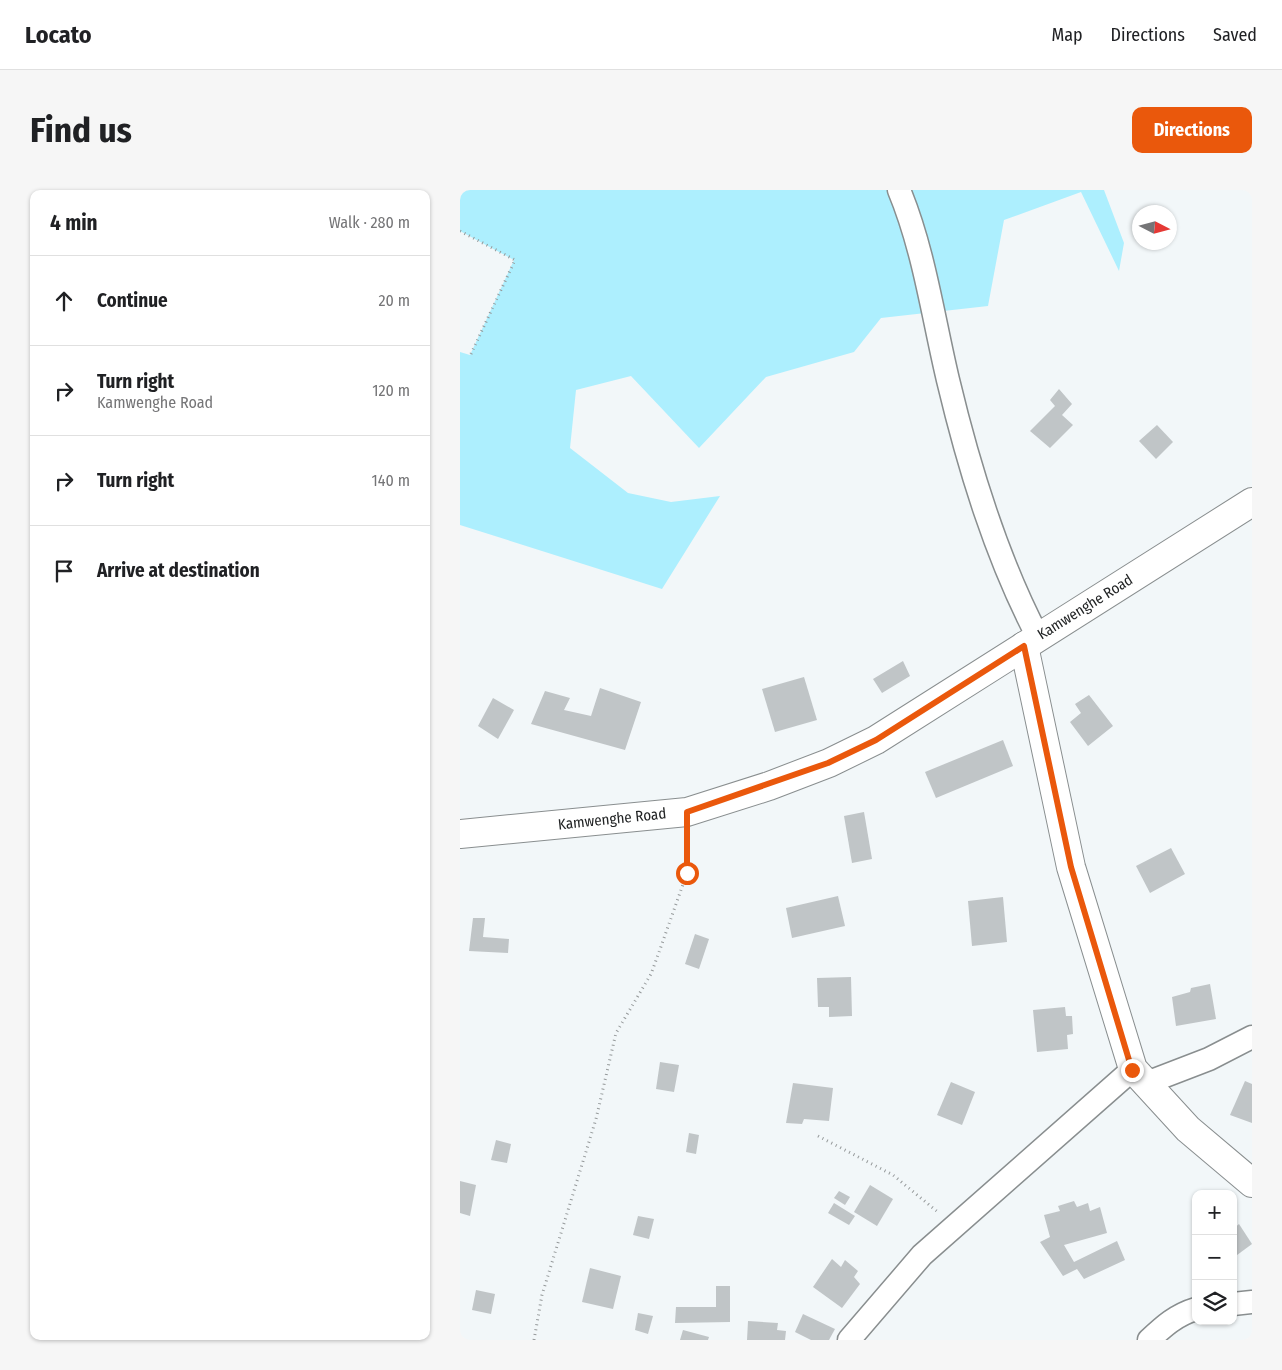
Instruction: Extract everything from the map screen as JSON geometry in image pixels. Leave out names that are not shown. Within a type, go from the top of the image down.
[{"type":"main road","name":"Kamwenghe Road","points":[[460,834],[687,812],[828,763],[876,740],[1252,502]]},
{"type":"main road","points":[[1031,641],[1071,867],[1138,1076],[1188,1128],[1252,1183]]},
{"type":"street","points":[[899,190],[911,217],[946,373],[971,468],[1031,641]]},
{"type":"street","points":[[849,1340],[922,1255],[952,1226],[1138,1076],[1209,1059],[1252,1037]]},
{"type":"street","points":[[1237,1304],[1252,1302]]},
{"type":"street","points":[[1150,1340],[1170,1321],[1192,1310]]},
{"type":"path","points":[[460,231],[515,260],[470,356]]},
{"type":"path","points":[[534,1340],[542,1295],[596,1119],[616,1033],[651,974],[687,873],[687,812]]},
{"type":"path","points":[[818,1136],[893,1175],[952,1226]]},
{"type":"shaded area","points":[[460,190],[1104,190],[1124,243],[1119,271],[1081,192],[1004,220],[988,306],[881,318],[854,352],[766,377],[699,448],[631,376],[576,390],[570,448],[628,493],[671,502],[720,496],[662,589],[460,525],[460,352],[470,355],[514,260],[460,231]]},
{"type":"building","points":[[1059,389],[1072,404],[1062,415],[1073,425],[1050,448],[1030,431],[1055,406],[1050,400]]},
{"type":"building","points":[[1157,425],[1173,442],[1156,459],[1139,441]]},
{"type":"building","points":[[903,661],[910,676],[882,693],[873,679]]},
{"type":"building","points":[[804,677],[817,720],[775,732],[762,689]]},
{"type":"building","points":[[600,688],[641,702],[625,750],[531,724],[545,691],[570,698],[564,710],[591,716]]},
{"type":"building","points":[[1089,695],[1113,726],[1088,746],[1070,722],[1081,713],[1075,704]]},
{"type":"building","points":[[493,698],[514,710],[498,739],[478,726]]},
{"type":"building","points":[[1003,740],[1013,766],[936,798],[925,772]]},
{"type":"building","points":[[864,812],[872,859],[852,863],[844,816]]},
{"type":"building","points":[[1171,848],[1185,874],[1150,893],[1136,866]]},
{"type":"building","points":[[838,896],[845,926],[792,938],[786,908]]},
{"type":"building","points":[[1003,897],[1007,942],[972,946],[968,901]]},
{"type":"building","points":[[473,918],[485,918],[483,937],[509,939],[508,953],[469,951]]},
{"type":"building","points":[[695,934],[709,939],[699,969],[685,964]]},
{"type":"building","points":[[851,977],[852,1016],[829,1017],[829,1007],[818,1007],[817,978]]},
{"type":"building","points":[[1210,984],[1216,1019],[1176,1026],[1172,997],[1190,992],[1191,988]]},
{"type":"building","points":[[1065,1007],[1066,1016],[1072,1016],[1073,1034],[1067,1035],[1068,1049],[1037,1052],[1033,1010]]},
{"type":"building","points":[[660,1062],[679,1065],[674,1092],[656,1089]]},
{"type":"building","points":[[1245,1081],[1252,1084],[1252,1123],[1230,1115]]},
{"type":"building","points":[[951,1082],[975,1092],[962,1125],[937,1115]]},
{"type":"building","points":[[793,1083],[833,1088],[829,1121],[804,1119],[802,1124],[786,1123]]},
{"type":"building","points":[[689,1133],[699,1135],[696,1154],[686,1152]]},
{"type":"building","points":[[496,1140],[511,1144],[507,1163],[491,1160]]},
{"type":"building","points":[[460,1181],[476,1185],[470,1216],[460,1213]]},
{"type":"building","points":[[870,1185],[893,1199],[877,1226],[854,1212]]},
{"type":"building","points":[[839,1191],[850,1197],[845,1205],[834,1198]]},
{"type":"building","points":[[1074,1201],[1077,1207],[1088,1203],[1090,1211],[1100,1207],[1107,1233],[1064,1245],[1074,1262],[1117,1241],[1125,1260],[1084,1279],[1077,1269],[1063,1276],[1040,1242],[1050,1237],[1044,1215],[1060,1211],[1058,1206]]},
{"type":"building","points":[[834,1203],[855,1216],[849,1225],[828,1213]]},
{"type":"building","points":[[638,1216],[654,1219],[649,1239],[633,1235]]},
{"type":"building","points":[[1239,1224],[1252,1244],[1237,1255],[1237,1235],[1237,1226]]},
{"type":"building","points":[[832,1259],[841,1267],[845,1260],[858,1271],[854,1277],[860,1284],[842,1308],[813,1287]]},
{"type":"building","points":[[590,1268],[621,1276],[613,1309],[582,1302]]},
{"type":"building","points":[[716,1286],[730,1286],[730,1322],[675,1323],[676,1307],[716,1307]]},
{"type":"building","points":[[476,1290],[495,1294],[491,1314],[472,1310]]},
{"type":"building","points":[[638,1313],[653,1316],[648,1334],[635,1330]]},
{"type":"building","points":[[803,1314],[835,1329],[829,1340],[811,1340],[795,1332]]},
{"type":"building","points":[[748,1321],[778,1323],[777,1330],[786,1331],[785,1340],[747,1340]]},
{"type":"building","points":[[683,1330],[709,1337],[708,1340],[680,1340]]},
{"type":"route","points":[[687,873],[687,812],[769,786],[828,763],[876,740],[1024,646],[1071,867],[1132,1070]]}]
